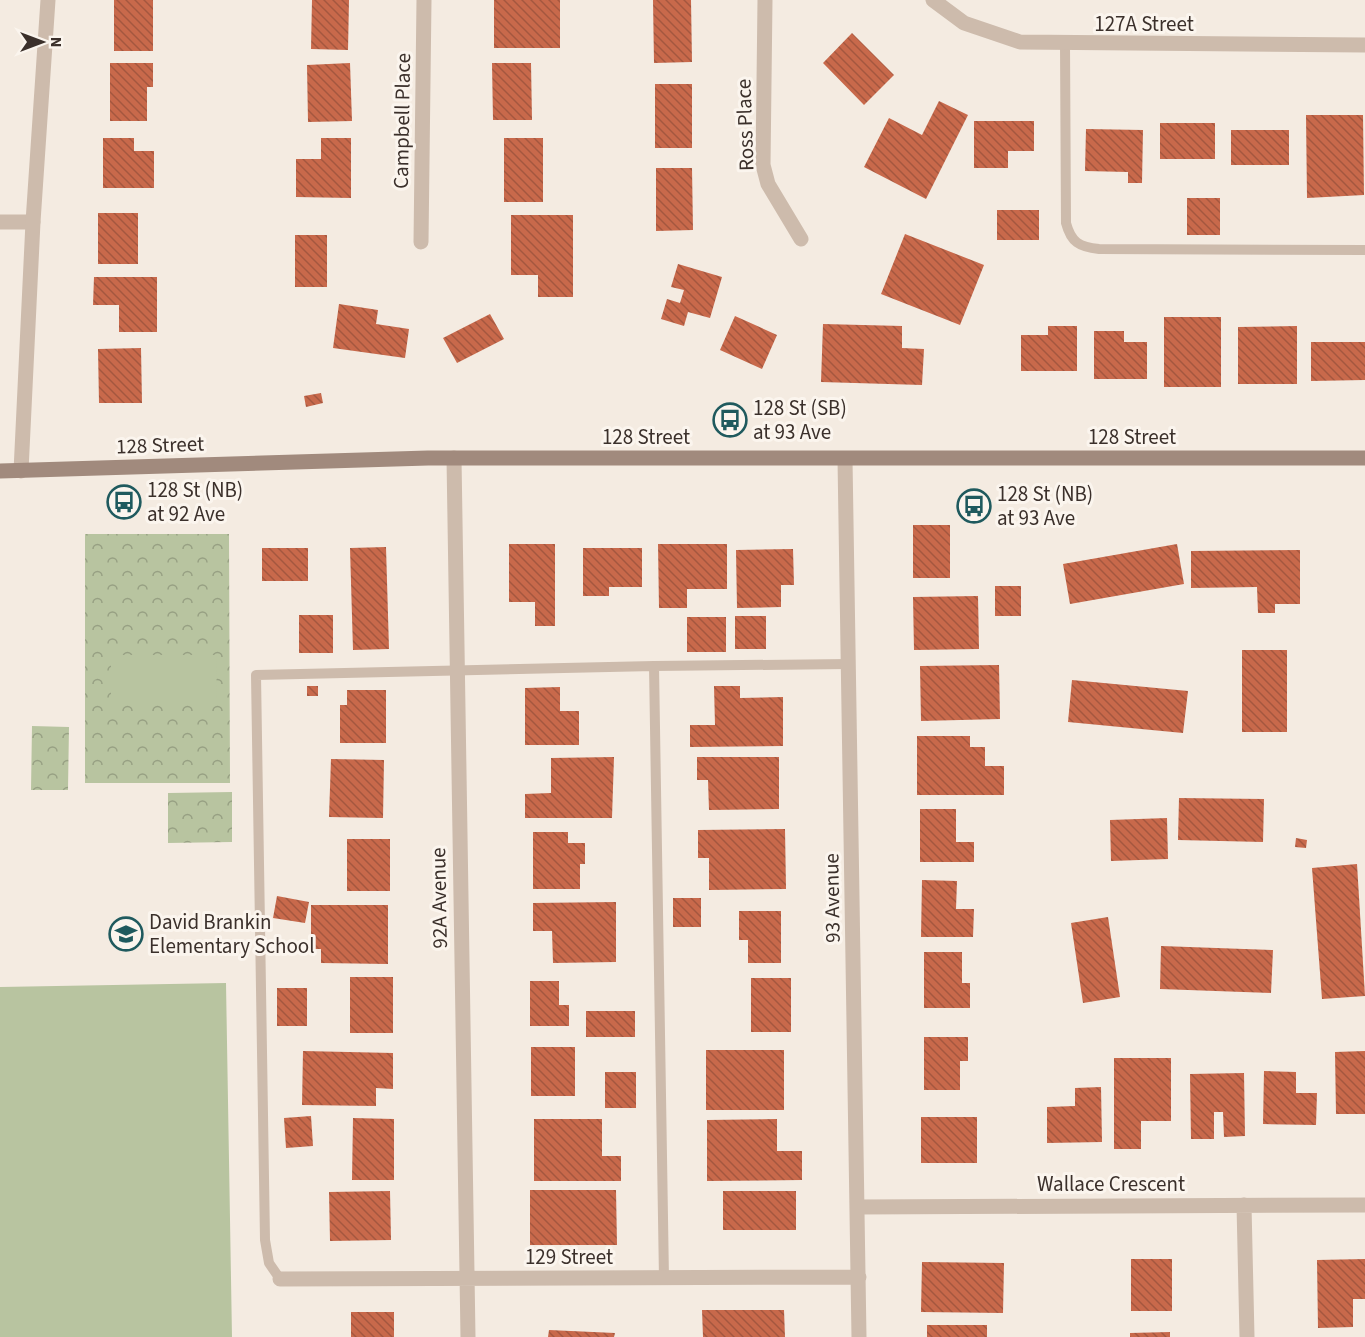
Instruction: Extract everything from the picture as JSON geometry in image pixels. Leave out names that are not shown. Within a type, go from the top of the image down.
[{"type":"main road","name":"128 Street","points":[[0,471],[454,458],[1365,458]]},
{"type":"street","points":[[21,471],[33,222],[48,0]]},
{"type":"street","name":"Campbell Place","points":[[421,242],[424,0]]},
{"type":"street","name":"Ross Place","points":[[765,0],[763,165],[768,184],[801,240]]},
{"type":"street","name":"127A Street","points":[[933,0],[964,23],[1020,42],[1065,45],[1365,45]]},
{"type":"street","points":[[0,222],[33,222]]},
{"type":"street","name":"92A Avenue","points":[[454,458],[468,1337]]},
{"type":"street","name":"93 Avenue","points":[[845,459],[859,1337]]},
{"type":"street","points":[[1244,1205],[1247,1337]]},
{"type":"street","name":"Wallace Crescent","points":[[858,1207],[1365,1205]]},
{"type":"street","name":"129 Street","points":[[280,1279],[859,1277]]},
{"type":"lane","points":[[1065,45],[1066,222],[1069,235],[1076,244],[1100,249],[1365,250]]},
{"type":"lane","points":[[280,1279],[269,1263],[265,1240],[256,675],[849,664]]},
{"type":"lane","points":[[654,666],[664,1279]]},
{"type":"green space","points":[[85,534],[229,534],[230,783],[85,783]]},
{"type":"green space","points":[[111,655],[216,655],[217,698],[111,698]]},
{"type":"green space","points":[[32,726],[69,727],[68,790],[31,790]]},
{"type":"green space","points":[[232,792],[232,842],[168,843],[168,793]]},
{"type":"green space","points":[[226,983],[232,1337],[0,1337],[0,987]]},
{"type":"building","points":[[114,0],[153,0],[153,51],[114,51]]},
{"type":"building","points":[[312,0],[349,0],[348,50],[311,49]]},
{"type":"building","points":[[494,0],[560,0],[560,48],[494,48]]},
{"type":"building","points":[[653,0],[691,0],[692,62],[654,63]]},
{"type":"building","points":[[852,33],[894,75],[864,105],[823,63]]},
{"type":"building","points":[[110,63],[153,63],[153,87],[147,87],[147,121],[110,121]]},
{"type":"building","points":[[350,63],[352,121],[308,122],[307,65]]},
{"type":"building","points":[[492,63],[531,63],[532,120],[493,120]]},
{"type":"building","points":[[655,84],[692,84],[692,148],[655,148]]},
{"type":"building","points":[[939,101],[968,115],[926,199],[864,167],[889,118],[922,135]]},
{"type":"building","points":[[1306,115],[1363,115],[1364,195],[1307,198]]},
{"type":"building","points":[[974,121],[1034,121],[1034,151],[1008,151],[1008,168],[974,168]]},
{"type":"building","points":[[1160,123],[1215,123],[1215,159],[1160,159]]},
{"type":"building","points":[[1086,129],[1143,130],[1142,183],[1128,183],[1128,172],[1085,171]]},
{"type":"building","points":[[1231,130],[1289,130],[1289,165],[1231,165]]},
{"type":"building","points":[[103,138],[134,138],[134,151],[154,151],[154,188],[103,188]]},
{"type":"building","points":[[321,138],[351,138],[351,198],[296,197],[296,159],[321,159]]},
{"type":"building","points":[[504,138],[543,138],[543,202],[504,202]]},
{"type":"building","points":[[656,168],[692,168],[693,230],[656,231]]},
{"type":"building","points":[[1187,198],[1220,198],[1220,235],[1187,235]]},
{"type":"building","points":[[997,210],[1039,210],[1039,240],[997,240]]},
{"type":"building","points":[[98,213],[138,213],[138,264],[98,264]]},
{"type":"building","points":[[511,215],[573,215],[573,297],[538,297],[538,275],[511,275]]},
{"type":"building","points":[[905,234],[984,265],[960,325],[881,294]]},
{"type":"building","points":[[295,235],[327,235],[327,287],[295,287]]},
{"type":"building","points":[[678,264],[722,277],[710,318],[688,312],[684,326],[661,319],[667,299],[680,303],[684,290],[671,287]]},
{"type":"building","points":[[94,277],[157,277],[157,332],[119,332],[119,305],[93,305]]},
{"type":"building","points":[[339,304],[378,310],[376,324],[409,329],[405,358],[333,348]]},
{"type":"building","points":[[490,314],[504,339],[457,363],[443,338]]},
{"type":"building","points":[[735,316],[777,335],[762,369],[720,350]]},
{"type":"building","points":[[1164,317],[1221,317],[1221,387],[1164,387]]},
{"type":"building","points":[[823,324],[902,326],[902,348],[924,349],[922,385],[821,382]]},
{"type":"building","points":[[1048,326],[1077,326],[1077,371],[1021,371],[1021,335],[1048,335]]},
{"type":"building","points":[[1297,326],[1297,384],[1238,384],[1238,327]]},
{"type":"building","points":[[1094,331],[1124,331],[1124,342],[1147,342],[1147,379],[1094,379]]},
{"type":"building","points":[[1311,342],[1365,342],[1365,380],[1311,381]]},
{"type":"building","points":[[141,348],[142,403],[99,403],[98,349]]},
{"type":"building","points":[[321,393],[323,403],[306,407],[304,396]]},
{"type":"building","points":[[913,525],[950,525],[950,578],[913,578]]},
{"type":"building","points":[[509,544],[555,544],[555,626],[535,626],[535,602],[509,602]]},
{"type":"building","points":[[658,544],[727,544],[727,589],[687,589],[687,608],[659,608]]},
{"type":"building","points":[[1177,544],[1184,584],[1070,604],[1063,564]]},
{"type":"building","points":[[386,547],[389,649],[353,650],[350,548]]},
{"type":"building","points":[[262,548],[308,548],[308,581],[262,581]]},
{"type":"building","points":[[583,548],[642,548],[642,587],[609,587],[609,596],[583,596]]},
{"type":"building","points":[[793,549],[794,585],[781,585],[781,607],[737,608],[736,550]]},
{"type":"building","points":[[1300,550],[1300,604],[1275,604],[1275,613],[1258,613],[1257,587],[1191,588],[1191,551]]},
{"type":"building","points":[[995,586],[1021,586],[1021,616],[995,616]]},
{"type":"building","points":[[978,596],[979,649],[914,650],[913,597]]},
{"type":"building","points":[[299,615],[333,615],[333,653],[299,653]]},
{"type":"building","points":[[735,616],[766,616],[766,649],[735,649]]},
{"type":"building","points":[[687,617],[726,617],[726,652],[687,652]]},
{"type":"building","points":[[1242,650],[1287,650],[1287,732],[1242,732]]},
{"type":"building","points":[[999,665],[1000,719],[921,721],[920,666]]},
{"type":"building","points":[[1072,680],[1188,691],[1183,733],[1068,722]]},
{"type":"building","points":[[307,686],[318,686],[318,696],[307,696]]},
{"type":"building","points":[[714,686],[740,686],[740,698],[783,697],[783,746],[690,747],[690,725],[715,725]]},
{"type":"building","points":[[560,687],[560,711],[579,711],[579,745],[525,745],[525,688]]},
{"type":"building","points":[[347,690],[386,690],[386,743],[340,743],[340,705],[347,705]]},
{"type":"building","points":[[917,736],[970,736],[970,747],[985,747],[985,766],[1004,766],[1004,795],[917,795]]},
{"type":"building","points":[[614,757],[612,818],[525,818],[525,794],[551,793],[551,758]]},
{"type":"building","points":[[697,757],[779,757],[779,809],[709,810],[708,780],[697,780]]},
{"type":"building","points":[[331,759],[384,760],[383,818],[329,817]]},
{"type":"building","points":[[1179,798],[1264,799],[1263,842],[1178,840]]},
{"type":"building","points":[[920,809],[956,809],[956,842],[974,842],[974,862],[920,862]]},
{"type":"building","points":[[1167,818],[1168,859],[1111,861],[1110,820]]},
{"type":"building","points":[[785,829],[786,889],[709,890],[709,858],[698,858],[698,830]]},
{"type":"building","points":[[533,832],[568,832],[568,843],[585,843],[585,864],[580,864],[580,889],[533,889]]},
{"type":"building","points":[[1296,838],[1307,840],[1306,848],[1295,847]]},
{"type":"building","points":[[347,839],[390,839],[390,891],[347,891]]},
{"type":"building","points":[[1357,864],[1365,996],[1322,999],[1312,868]]},
{"type":"building","points":[[922,880],[957,881],[956,909],[974,909],[973,937],[921,937]]},
{"type":"building","points":[[277,896],[309,902],[305,923],[273,918]]},
{"type":"building","points":[[673,898],[701,898],[701,927],[673,927]]},
{"type":"building","points":[[616,902],[616,962],[553,963],[552,931],[533,931],[533,903]]},
{"type":"building","points":[[311,905],[388,905],[388,964],[321,963],[321,949],[311,949]]},
{"type":"building","points":[[739,911],[781,911],[781,963],[748,963],[748,940],[739,940]]},
{"type":"building","points":[[1108,917],[1120,997],[1083,1003],[1071,923]]},
{"type":"building","points":[[1161,946],[1273,950],[1271,993],[1160,989]]},
{"type":"building","points":[[924,952],[962,952],[962,983],[970,983],[970,1008],[924,1008]]},
{"type":"building","points":[[350,977],[393,977],[393,1033],[350,1033]]},
{"type":"building","points":[[751,978],[791,978],[791,1032],[751,1032]]},
{"type":"building","points":[[530,981],[559,981],[559,1005],[569,1005],[569,1026],[530,1026]]},
{"type":"building","points":[[277,988],[307,988],[307,1026],[277,1026]]},
{"type":"building","points":[[586,1011],[635,1011],[635,1037],[586,1037]]},
{"type":"building","points":[[924,1037],[968,1037],[968,1061],[960,1061],[960,1090],[924,1090]]},
{"type":"building","points":[[531,1047],[575,1047],[575,1096],[531,1096]]},
{"type":"building","points":[[706,1050],[784,1050],[784,1110],[706,1110]]},
{"type":"building","points":[[303,1051],[393,1053],[393,1089],[376,1088],[376,1106],[302,1105]]},
{"type":"building","points":[[1365,1051],[1365,1114],[1336,1114],[1335,1052]]},
{"type":"building","points":[[1114,1058],[1171,1058],[1171,1121],[1141,1121],[1141,1149],[1114,1149]]},
{"type":"building","points":[[1264,1071],[1296,1072],[1296,1093],[1317,1093],[1316,1125],[1263,1124]]},
{"type":"building","points":[[605,1072],[636,1072],[636,1108],[605,1108]]},
{"type":"building","points":[[1244,1073],[1245,1136],[1224,1137],[1223,1112],[1214,1112],[1214,1139],[1191,1139],[1190,1074]]},
{"type":"building","points":[[1101,1087],[1102,1142],[1047,1143],[1047,1107],[1075,1106],[1075,1088]]},
{"type":"building","points":[[311,1116],[313,1146],[286,1148],[284,1118]]},
{"type":"building","points":[[921,1117],[977,1117],[977,1163],[921,1163]]},
{"type":"building","points":[[353,1118],[394,1119],[394,1180],[352,1180]]},
{"type":"building","points":[[534,1119],[602,1119],[602,1156],[621,1156],[621,1181],[534,1181]]},
{"type":"building","points":[[777,1119],[777,1151],[802,1151],[802,1180],[707,1181],[707,1120]]},
{"type":"building","points":[[530,1190],[616,1190],[617,1245],[530,1245]]},
{"type":"building","points":[[390,1191],[391,1240],[330,1241],[329,1192]]},
{"type":"building","points":[[723,1191],[796,1191],[796,1230],[723,1230]]},
{"type":"building","points":[[1131,1259],[1172,1259],[1172,1311],[1131,1311]]},
{"type":"building","points":[[1365,1259],[1365,1299],[1353,1299],[1353,1327],[1318,1328],[1317,1260]]},
{"type":"building","points":[[922,1262],[1004,1263],[1003,1313],[921,1312]]},
{"type":"building","points":[[702,1310],[784,1310],[785,1337],[703,1337]]},
{"type":"building","points":[[351,1312],[394,1312],[394,1337],[351,1337]]},
{"type":"building","points":[[927,1325],[987,1325],[987,1337],[927,1337]]},
{"type":"building","points":[[549,1330],[615,1333],[614,1337],[548,1337]]},
{"type":"building","points":[[1170,1332],[1170,1337],[1130,1337],[1130,1333]]},
{"type":"place","name":"128 St (SB) at 93 Ave","points":[[730,420]]},
{"type":"place","name":"128 St (NB) at 92 Ave","points":[[124,502]]},
{"type":"place","name":"128 St (NB) at 93 Ave","points":[[974,506]]},
{"type":"place","name":"David Brankin Elementary School","points":[[126,934]]}]
